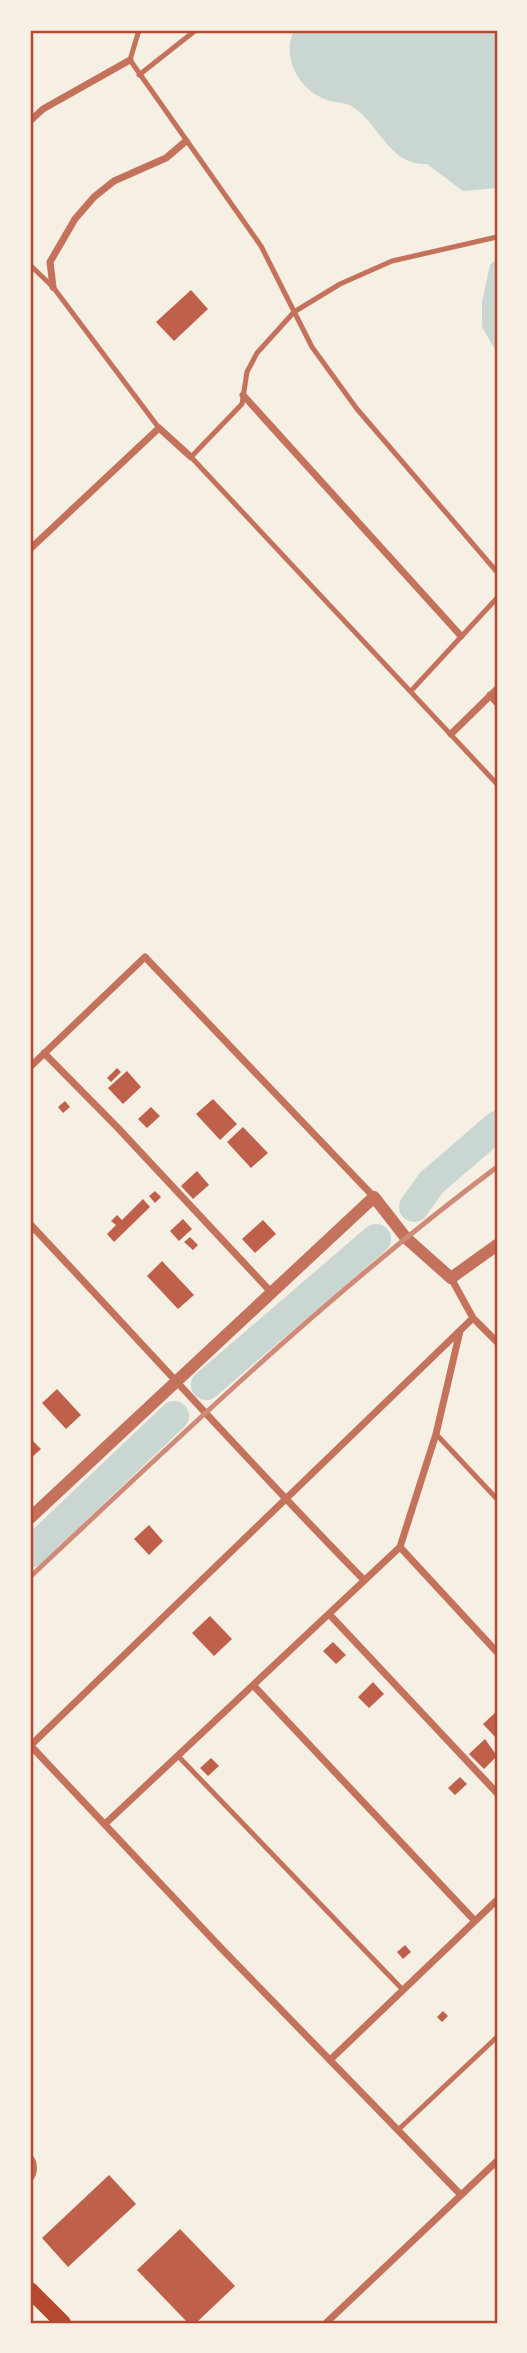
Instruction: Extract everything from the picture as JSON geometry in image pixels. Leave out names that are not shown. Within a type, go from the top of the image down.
[{"type":"main road","points":[[30,2290],[62,2323]]},
{"type":"street","points":[[30,121],[43,109],[130,60]]},
{"type":"street","points":[[53,287],[50,262],[75,219],[93,197],[114,181],[166,158],[186,141]]},
{"type":"street","points":[[243,395],[461,636]]},
{"type":"street","points":[[30,549],[159,428],[191,457]]},
{"type":"street","points":[[451,734],[497,689]]},
{"type":"street","points":[[490,695],[497,704]]},
{"type":"street","points":[[30,1067],[145,957],[374,1197],[406,1238],[451,1278],[473,1318],[497,1342]]},
{"type":"street","points":[[44,1053],[117,1126],[271,1292]]},
{"type":"street","points":[[30,1518],[374,1197]]},
{"type":"street","points":[[30,1224],[177,1379],[204,1413],[364,1580]]},
{"type":"street","points":[[451,1278],[497,1244]]},
{"type":"street","points":[[461,2195],[30,1745],[473,1318]]},
{"type":"street","points":[[105,1824],[400,1547],[436,1434],[460,1331]]},
{"type":"street","points":[[400,1547],[497,1652]]},
{"type":"street","points":[[328,1614],[497,1793]]},
{"type":"street","points":[[253,1685],[475,1921]]},
{"type":"street","points":[[330,2060],[497,1900]]},
{"type":"street","points":[[326,2323],[497,2161]]},
{"type":"lane","points":[[139,30],[130,60],[261,246],[312,347],[357,409],[497,572]]},
{"type":"lane","points":[[139,75],[196,30]]},
{"type":"lane","points":[[497,237],[392,261],[340,284],[294,312],[257,353],[247,372],[242,404],[191,457],[497,784]]},
{"type":"lane","points":[[30,265],[53,287],[159,428]]},
{"type":"lane","points":[[411,691],[497,598]]},
{"type":"lane","points":[[436,1434],[497,1499]]},
{"type":"lane","points":[[178,1756],[403,1990]]},
{"type":"lane","points":[[398,2130],[497,2037]]},
{"type":"lane","points":[[30,2156],[35,2165],[34,2176],[30,2180]]},
{"type":"shaded area","points":[[294,30],[497,30],[497,188],[463,191],[427,164],[414,163],[403,158],[353,107],[317,96],[308,89],[291,62]]},
{"type":"shaded area","points":[[497,259],[497,353],[482,327],[482,302],[490,265]]},
{"type":"building","points":[[191,290],[208,309],[174,341],[156,322]]},
{"type":"building","points":[[117,1068],[121,1072],[111,1082],[107,1078]]},
{"type":"building","points":[[127,1071],[141,1087],[123,1104],[108,1088]]},
{"type":"building","points":[[213,1099],[237,1124],[220,1140],[196,1114]]},
{"type":"building","points":[[65,1101],[70,1107],[63,1113],[58,1107]]},
{"type":"building","points":[[151,1107],[160,1116],[147,1128],[138,1119]]},
{"type":"building","points":[[243,1127],[268,1153],[251,1168],[227,1142]]},
{"type":"building","points":[[197,1171],[209,1185],[193,1199],[181,1186]]},
{"type":"building","points":[[155,1191],[161,1197],[155,1203],[149,1196]]},
{"type":"building","points":[[143,1199],[150,1207],[114,1242],[107,1234],[116,1225],[111,1221],[117,1215],[122,1220]]},
{"type":"building","points":[[183,1219],[192,1229],[179,1241],[170,1231]]},
{"type":"building","points":[[263,1220],[276,1234],[255,1253],[242,1239]]},
{"type":"building","points":[[190,1237],[198,1245],[193,1250],[184,1242]]},
{"type":"building","points":[[162,1261],[194,1295],[178,1309],[147,1276]]},
{"type":"building","points":[[57,1389],[81,1415],[66,1429],[42,1403]]},
{"type":"building","points":[[30,1438],[41,1449],[30,1459]]},
{"type":"building","points":[[149,1525],[163,1541],[149,1555],[134,1539]]},
{"type":"building","points":[[210,1616],[232,1639],[214,1656],[192,1633]]},
{"type":"building","points":[[333,1642],[346,1655],[336,1664],[323,1651]]},
{"type":"building","points":[[373,1682],[384,1694],[369,1708],[358,1697]]},
{"type":"building","points":[[497,1711],[497,1739],[483,1724]]},
{"type":"building","points":[[485,1739],[497,1756],[484,1769],[469,1754]]},
{"type":"building","points":[[211,1758],[219,1766],[208,1776],[200,1768]]},
{"type":"building","points":[[460,1777],[467,1784],[455,1795],[448,1788]]},
{"type":"building","points":[[405,1945],[411,1952],[403,1959],[397,1952]]},
{"type":"building","points":[[443,2011],[448,2016],[442,2022],[437,2017]]},
{"type":"building","points":[[109,2175],[136,2204],[68,2267],[42,2238]]},
{"type":"building","points":[[180,2229],[235,2286],[196,2323],[188,2323],[137,2270]]},
{"type":"waterway","points":[[414,1207],[431,1183],[497,1126]]},
{"type":"waterway","points":[[206,1385],[376,1239]]},
{"type":"waterway","points":[[30,1553],[174,1416]]},
{"type":"railway","points":[[30,1577],[316,1314],[497,1167]]}]
